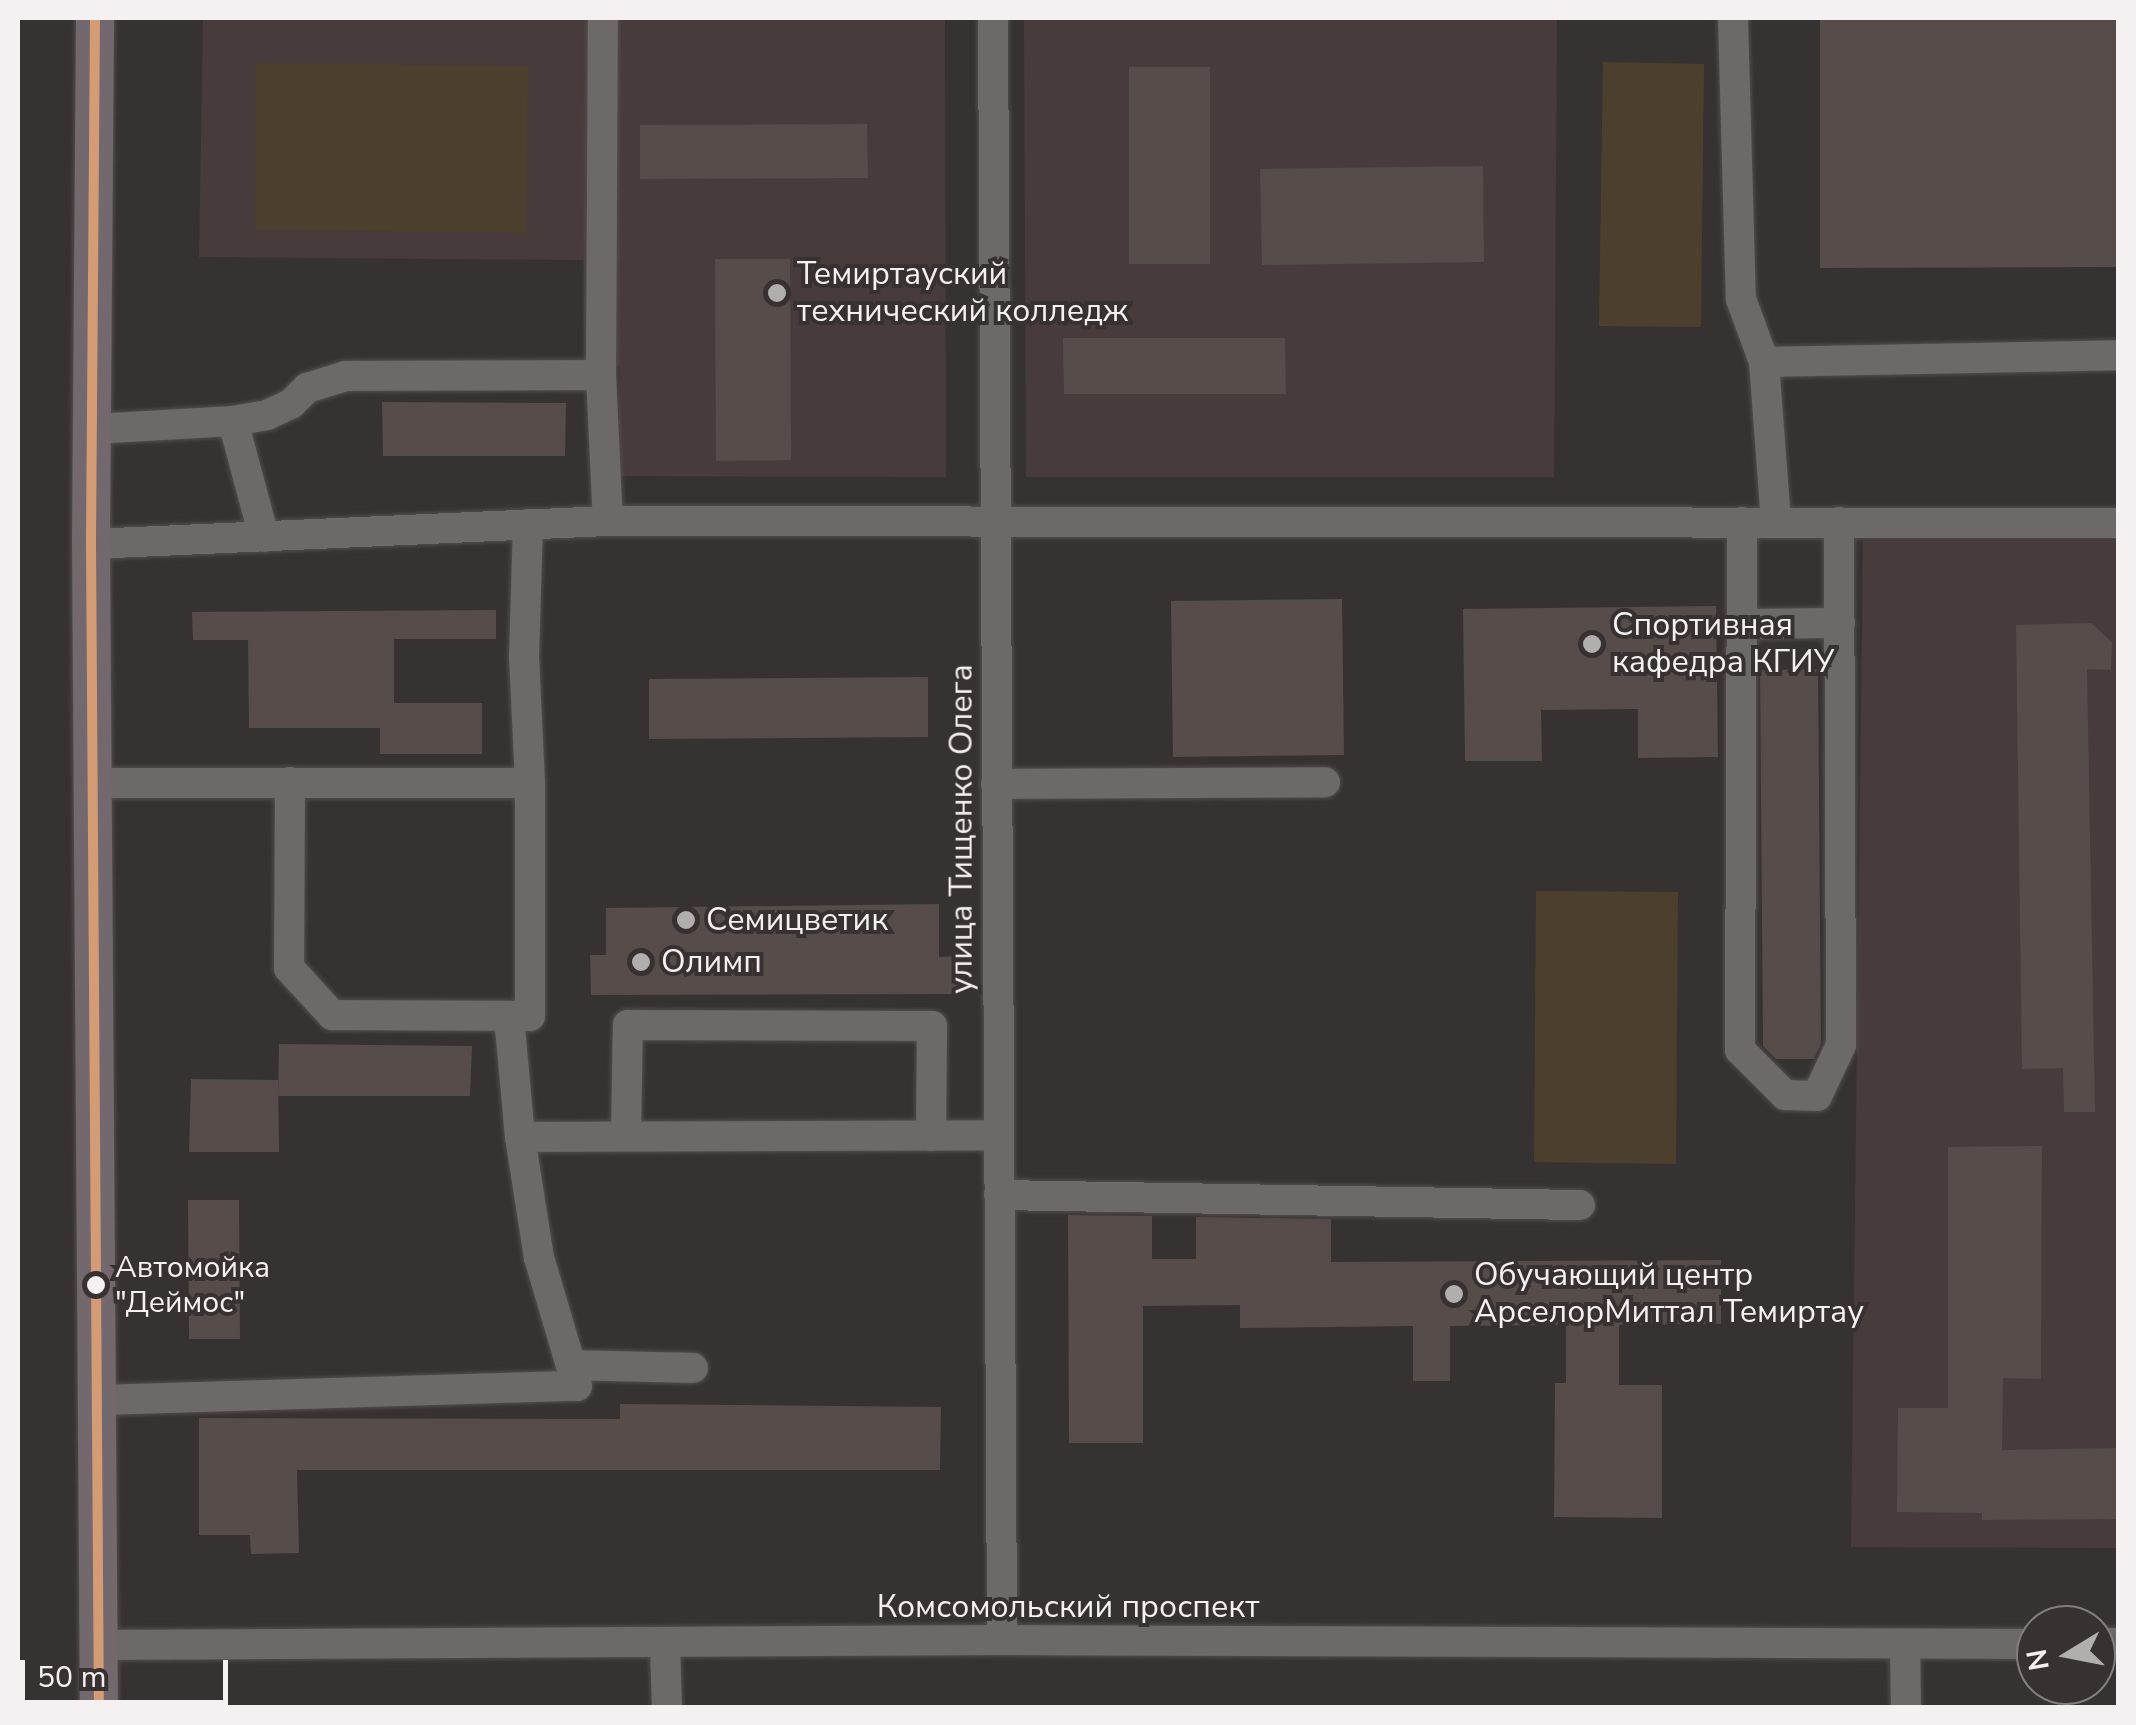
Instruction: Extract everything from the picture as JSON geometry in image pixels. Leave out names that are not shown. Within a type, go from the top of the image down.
[{"type":"main road","points":[[95,18],[91,544],[99,1708]]},
{"type":"street","points":[[603,18],[601,375],[608,521]]},
{"type":"street","name":"улица Тищенко Олега","points":[[992,18],[1002,1640]]},
{"type":"street","points":[[1733,18],[1741,299],[1764,362],[1776,522]]},
{"type":"street","points":[[1764,362],[2118,355]]},
{"type":"street","points":[[94,430],[233,421],[267,415],[291,404],[307,388],[346,376],[601,375]]},
{"type":"street","points":[[233,421],[264,537]]},
{"type":"street","points":[[91,544],[608,521],[2118,523]]},
{"type":"street","points":[[1742,522],[1740,1050],[1784,1095],[1818,1096],[1841,1045],[1839,522]]},
{"type":"street","points":[[290,782],[289,968],[332,1015],[530,1016],[530,783],[524,658],[528,524]]},
{"type":"street","points":[[1742,624],[1840,623]]},
{"type":"street","points":[[996,784],[1326,782]]},
{"type":"street","points":[[93,783],[530,783]]},
{"type":"street","points":[[98,1400],[577,1386],[539,1258],[520,1137],[509,1016]]},
{"type":"street","points":[[626,1134],[628,1024],[856,1025],[932,1026],[931,1136]]},
{"type":"street","points":[[520,1137],[999,1135]]},
{"type":"street","points":[[999,1194],[1580,1205]]},
{"type":"street","points":[[571,1364],[693,1368]]},
{"type":"street","name":"Комсомольский проспект","points":[[99,1645],[664,1645],[1002,1640],[2016,1644]]},
{"type":"street","points":[[664,1645],[667,1708]]},
{"type":"street","points":[[1905,1646],[1906,1708]]},
{"type":"shaded area","points":[[203,18],[945,18],[946,477],[618,476],[620,366],[585,365],[584,260],[199,257]]},
{"type":"shaded area","points":[[1024,18],[1557,18],[1554,477],[1026,477]]},
{"type":"shaded area","points":[[1603,62],[1704,64],[1701,327],[1599,326]]},
{"type":"shaded area","points":[[256,63],[528,66],[526,233],[255,230]]},
{"type":"shaded area","points":[[1863,541],[2118,541],[2118,1548],[1851,1547]]},
{"type":"shaded area","points":[[1536,891],[1678,892],[1676,1164],[1534,1162]]},
{"type":"building","points":[[1820,18],[2118,18],[2118,267],[1820,268]]},
{"type":"building","points":[[1129,67],[1210,67],[1210,264],[1129,264]]},
{"type":"building","points":[[867,124],[868,178],[640,179],[640,125]]},
{"type":"building","points":[[1483,166],[1484,262],[1262,265],[1260,169]]},
{"type":"building","points":[[715,259],[790,259],[791,460],[716,461]]},
{"type":"building","points":[[1063,338],[1285,338],[1286,394],[1064,394]]},
{"type":"building","points":[[382,402],[566,403],[565,456],[383,456]]},
{"type":"building","points":[[1342,599],[1344,755],[1173,757],[1171,601]]},
{"type":"building","points":[[1716,606],[1718,757],[1638,758],[1638,709],[1541,710],[1542,761],[1465,761],[1463,609]]},
{"type":"building","points":[[496,610],[496,639],[394,639],[394,703],[482,703],[482,754],[380,754],[380,728],[249,728],[248,640],[193,640],[192,612]]},
{"type":"building","points":[[2091,623],[2112,642],[2111,670],[2087,669],[2095,1112],[2064,1112],[2063,1068],[2022,1069],[2016,625]]},
{"type":"building","points":[[1818,669],[1821,1043],[1814,1059],[1776,1059],[1763,1046],[1760,670]]},
{"type":"building","points":[[928,677],[928,737],[649,739],[649,679]]},
{"type":"building","points":[[939,904],[939,957],[959,956],[958,994],[591,995],[590,955],[606,955],[606,908]]},
{"type":"building","points":[[279,1044],[472,1046],[470,1096],[278,1096]]},
{"type":"building","points":[[191,1079],[278,1080],[279,1152],[189,1152]]},
{"type":"building","points":[[2042,1146],[2041,1379],[2003,1378],[2002,1450],[2118,1448],[2118,1519],[1982,1520],[1982,1513],[1897,1512],[1898,1408],[1948,1408],[1948,1147]]},
{"type":"building","points":[[188,1200],[239,1200],[240,1339],[189,1339]]},
{"type":"building","points":[[1068,1215],[1152,1216],[1152,1259],[1196,1259],[1196,1217],[1331,1219],[1331,1262],[1721,1260],[1721,1324],[1619,1325],[1619,1385],[1662,1385],[1662,1518],[1554,1517],[1555,1383],[1566,1383],[1566,1325],[1450,1326],[1450,1381],[1413,1381],[1413,1326],[1240,1328],[1240,1305],[1143,1306],[1143,1443],[1069,1443]]},
{"type":"building","points":[[620,1404],[941,1407],[940,1470],[297,1470],[299,1553],[251,1554],[250,1535],[199,1535],[199,1418],[620,1419]]},
{"type":"transit line","points":[[95,18],[91,544],[99,1708]]},
{"type":"place","name":"Темиртауский технический колледж","points":[[777,293]]},
{"type":"place","name":"Спортивная кафедра КГИУ","points":[[1592,644]]},
{"type":"place","name":"Семицветик","points":[[686,920]]},
{"type":"place","name":"Олимп","points":[[641,962]]},
{"type":"place","name":"Автомойка \"Деймос\"","points":[[96,1285]]},
{"type":"place","name":"Обучающий центр АрселорМиттал Темиртау","points":[[1454,1294]]}]
